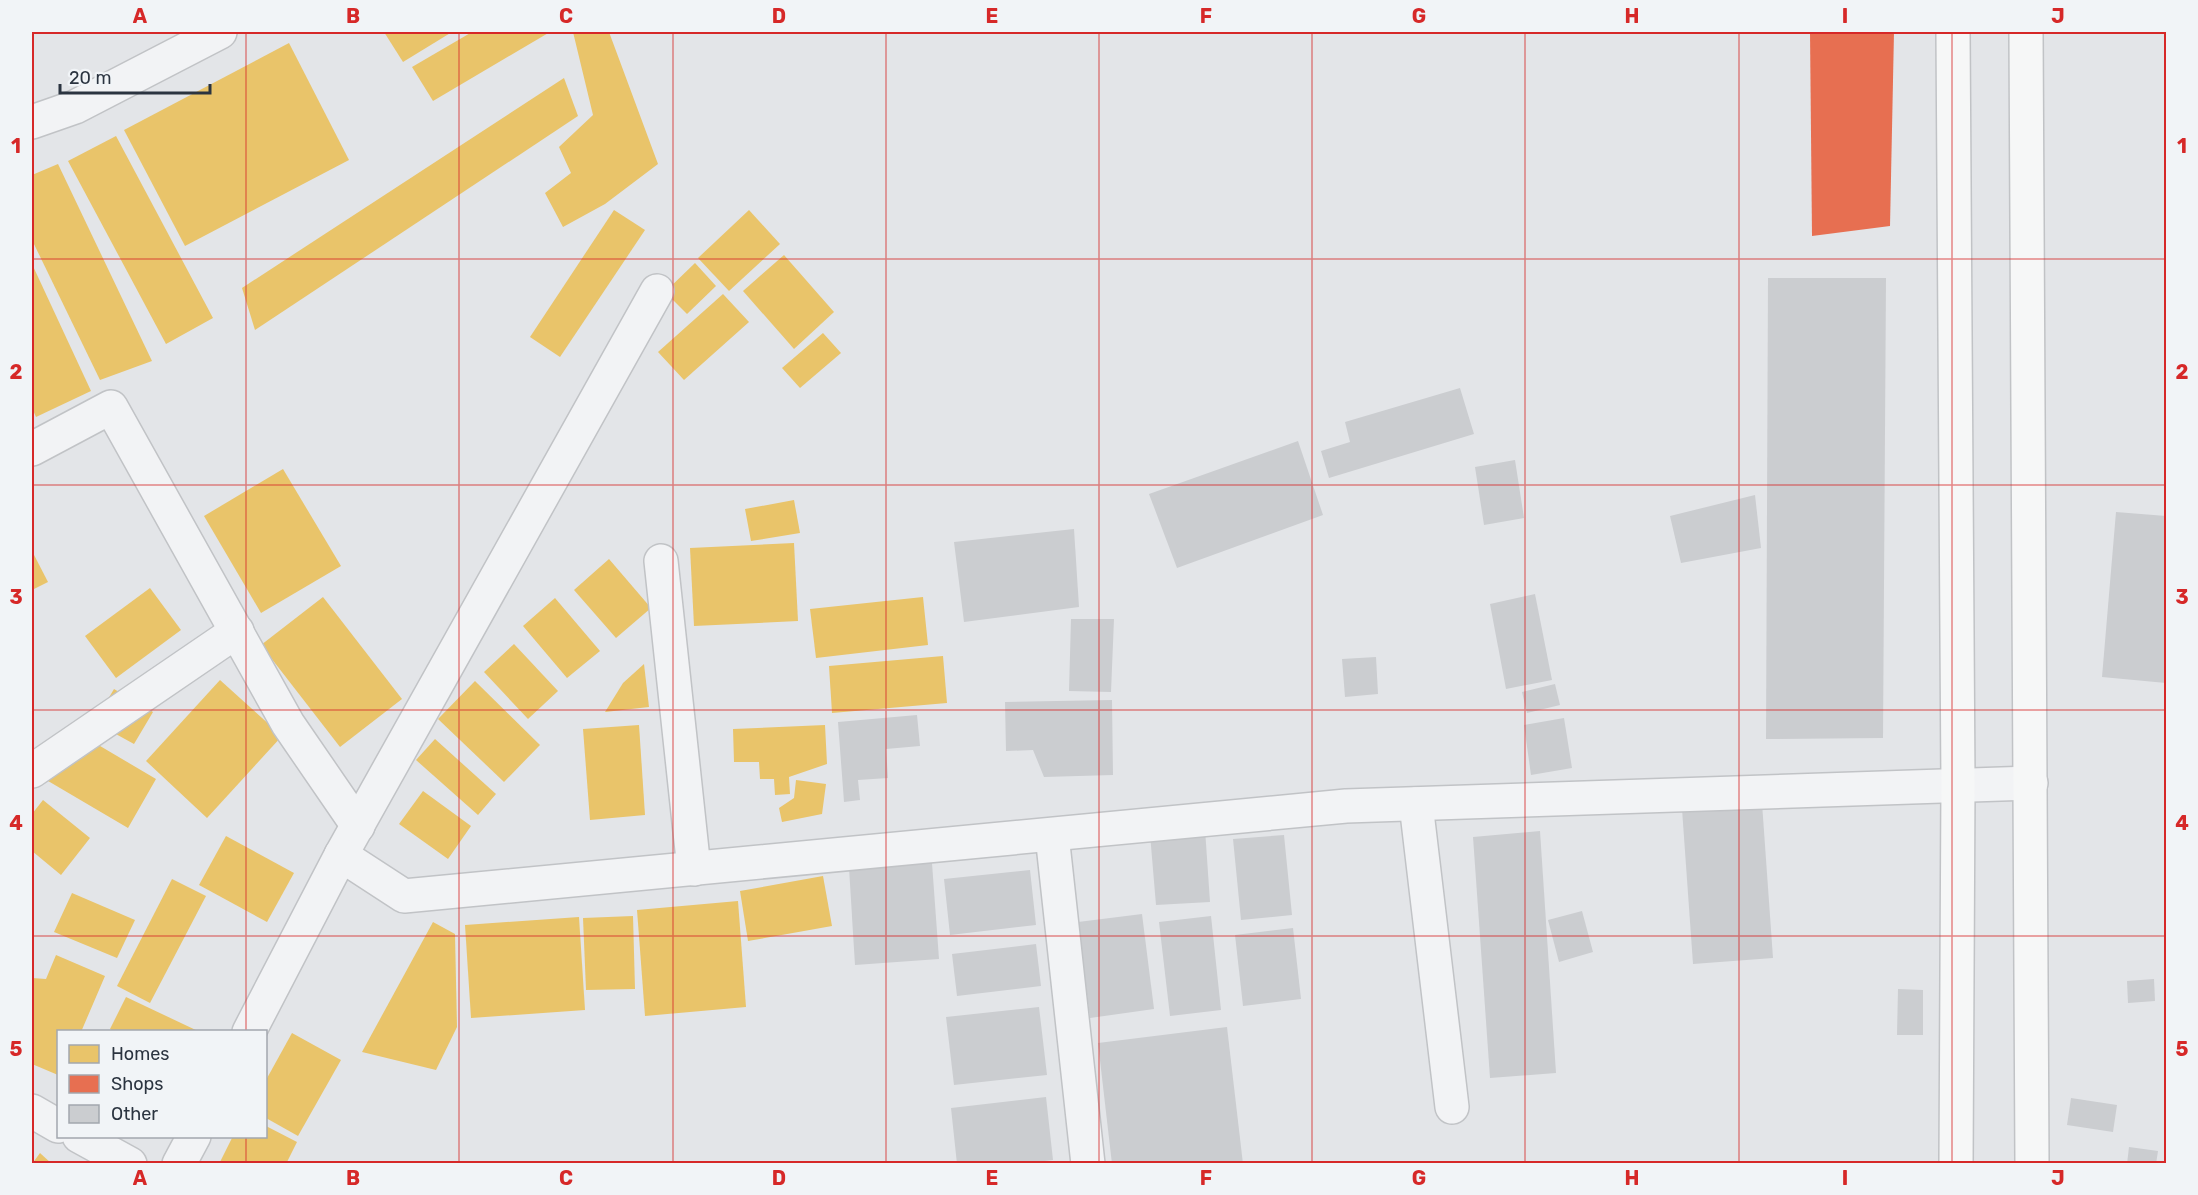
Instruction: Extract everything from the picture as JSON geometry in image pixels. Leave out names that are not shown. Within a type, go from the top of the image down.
[{"type":"main road","points":[[1953,32],[1958,784],[1956,1164]]},
{"type":"main road","points":[[2026,32],[2032,1164]]},
{"type":"street","points":[[32,122],[75,106],[220,32]]},
{"type":"street","points":[[250,1030],[341,855],[657,291]]},
{"type":"street","points":[[32,449],[111,407],[288,724],[358,826]]},
{"type":"street","points":[[661,561],[694,869]]},
{"type":"street","points":[[32,771],[237,632]]},
{"type":"street","points":[[341,855],[404,896],[1346,806],[2031,783]]},
{"type":"street","points":[[1416,804],[1452,1107]]},
{"type":"street","points":[[1052,835],[1088,1164]]},
{"type":"street","points":[[32,1111],[57,1125]]},
{"type":"street","points":[[81,1138],[130,1164]]},
{"type":"street","points":[[179,1164],[193,1138]]},
{"type":"building: Homes","points":[[384,32],[452,32],[403,62]]},
{"type":"building: Homes","points":[[472,32],[550,32],[433,101],[412,67]]},
{"type":"building: Homes","points":[[573,32],[609,32],[658,164],[605,204],[563,227],[545,193],[571,173],[559,147],[593,115]]},
{"type":"building: Homes","points":[[289,43],[349,160],[185,246],[124,130]]},
{"type":"building: Homes","points":[[564,78],[578,116],[255,330],[242,288]]},
{"type":"building: Homes","points":[[116,136],[213,318],[166,344],[68,161]]},
{"type":"building: Homes","points":[[58,164],[152,361],[100,380],[32,240],[32,175]]},
{"type":"building: Homes","points":[[614,210],[645,230],[560,357],[530,337]]},
{"type":"building: Homes","points":[[749,210],[780,244],[729,291],[698,258]]},
{"type":"building: Homes","points":[[784,255],[834,312],[794,349],[743,291]]},
{"type":"building: Homes","points":[[695,263],[716,286],[687,314],[665,292]]},
{"type":"building: Homes","points":[[32,264],[91,391],[36,417],[32,408]]},
{"type":"building: Homes","points":[[723,294],[749,322],[684,380],[658,352]]},
{"type":"building: Homes","points":[[823,333],[841,353],[800,388],[782,368]]},
{"type":"building: Homes","points":[[283,469],[341,566],[261,613],[204,516]]},
{"type":"building: Homes","points":[[794,500],[800,533],[751,541],[745,509]]},
{"type":"building: Homes","points":[[794,543],[798,621],[694,626],[690,548]]},
{"type":"building: Homes","points":[[32,551],[48,582],[32,590]]},
{"type":"building: Homes","points":[[609,559],[651,608],[616,638],[574,590]]},
{"type":"building: Homes","points":[[150,588],[181,630],[116,678],[85,636]]},
{"type":"building: Homes","points":[[323,597],[402,699],[340,747],[261,645]]},
{"type":"building: Homes","points":[[923,597],[928,645],[816,658],[810,609]]},
{"type":"building: Homes","points":[[555,598],[600,651],[567,678],[523,626]]},
{"type":"building: Homes","points":[[514,644],[558,691],[528,719],[484,672]]},
{"type":"building: Homes","points":[[943,656],[947,703],[832,713],[829,666]]},
{"type":"building: Homes","points":[[644,664],[649,707],[605,712],[623,683]]},
{"type":"building: Homes","points":[[220,680],[282,736],[207,818],[146,761]]},
{"type":"building: Homes","points":[[475,681],[540,745],[504,782],[438,719]]},
{"type":"building: Homes","points":[[114,689],[153,712],[134,744],[103,727],[95,743],[156,779],[128,828],[43,778],[77,719],[91,728]]},
{"type":"building: Homes","points":[[639,725],[645,815],[590,820],[583,729]]},
{"type":"building: Homes","points":[[825,725],[827,764],[789,777],[790,794],[775,795],[774,779],[760,779],[759,762],[734,762],[733,729]]},
{"type":"building: Homes","points":[[435,739],[496,794],[478,815],[416,760]]},
{"type":"building: Homes","points":[[796,780],[826,784],[822,814],[782,822],[779,808],[794,798]]},
{"type":"building: Homes","points":[[423,791],[471,826],[448,859],[399,824]]},
{"type":"building: Homes","points":[[43,800],[90,838],[61,875],[32,851],[32,814]]},
{"type":"building: Homes","points":[[226,836],[294,873],[267,922],[199,885]]},
{"type":"building: Homes","points":[[823,876],[832,926],[748,941],[740,891]]},
{"type":"building: Homes","points":[[172,879],[206,896],[150,1003],[117,986]]},
{"type":"building: Homes","points":[[72,893],[135,920],[117,958],[54,932]]},
{"type":"building: Homes","points":[[738,901],[746,1007],[645,1016],[637,910]]},
{"type":"building: Homes","points":[[633,916],[635,989],[586,990],[583,918]]},
{"type":"building: Homes","points":[[579,917],[585,1010],[471,1018],[465,925]]},
{"type":"building: Homes","points":[[433,922],[455,934],[457,1027],[436,1070],[362,1052]]},
{"type":"building: Homes","points":[[56,955],[105,976],[82,1030],[57,1030],[57,1075],[32,1064],[32,978],[46,979]]},
{"type":"building: Homes","points":[[126,997],[196,1030],[112,1030],[110,1029]]},
{"type":"building: Homes","points":[[292,1033],[341,1060],[298,1136],[267,1119],[267,1078]]},
{"type":"building: Homes","points":[[267,1127],[297,1142],[286,1164],[219,1164],[232,1138],[267,1138]]},
{"type":"building: Homes","points":[[40,1153],[52,1164],[32,1164]]},
{"type":"building: Shops","points":[[1810,32],[1894,32],[1890,226],[1812,236]]},
{"type":"building: Other","points":[[1768,278],[1886,278],[1883,738],[1766,739]]},
{"type":"building: Other","points":[[1460,388],[1474,434],[1329,478],[1321,451],[1350,442],[1345,422]]},
{"type":"building: Other","points":[[1298,441],[1323,515],[1177,568],[1149,494]]},
{"type":"building: Other","points":[[1515,460],[1524,518],[1484,525],[1475,467]]},
{"type":"building: Other","points":[[1755,495],[1761,548],[1681,563],[1670,516]]},
{"type":"building: Other","points":[[2116,512],[2166,516],[2166,683],[2102,677]]},
{"type":"building: Other","points":[[1074,529],[1079,607],[964,622],[954,542]]},
{"type":"building: Other","points":[[1535,594],[1552,680],[1506,689],[1490,604]]},
{"type":"building: Other","points":[[1071,619],[1114,619],[1111,692],[1069,691]]},
{"type":"building: Other","points":[[1376,657],[1378,694],[1345,697],[1342,659]]},
{"type":"building: Other","points":[[1555,684],[1560,705],[1527,713],[1522,692]]},
{"type":"building: Other","points":[[1112,700],[1113,775],[1044,777],[1033,750],[1006,751],[1005,702]]},
{"type":"building: Other","points":[[917,715],[920,746],[886,749],[888,778],[858,780],[860,800],[844,802],[838,722]]},
{"type":"building: Other","points":[[1564,718],[1572,768],[1531,775],[1524,725]]},
{"type":"building: Other","points":[[1762,803],[1773,958],[1693,964],[1682,809]]},
{"type":"building: Other","points":[[1205,829],[1210,902],[1156,905],[1150,834]]},
{"type":"building: Other","points":[[1540,831],[1556,1073],[1490,1078],[1473,837]]},
{"type":"building: Other","points":[[1284,835],[1292,915],[1241,920],[1233,839]]},
{"type":"building: Other","points":[[932,863],[939,959],[855,965],[849,868]]},
{"type":"building: Other","points":[[1030,870],[1036,925],[950,935],[944,879]]},
{"type":"building: Other","points":[[1582,911],[1593,952],[1559,962],[1548,920]]},
{"type":"building: Other","points":[[1142,914],[1154,1009],[1090,1018],[1078,922]]},
{"type":"building: Other","points":[[1211,916],[1221,1010],[1170,1016],[1159,922]]},
{"type":"building: Other","points":[[1293,928],[1301,999],[1243,1006],[1235,935]]},
{"type":"building: Other","points":[[1036,944],[1041,986],[957,996],[952,954]]},
{"type":"building: Other","points":[[2154,979],[2155,1001],[2128,1003],[2127,981]]},
{"type":"building: Other","points":[[1898,989],[1923,990],[1923,1035],[1897,1035]]},
{"type":"building: Other","points":[[1039,1007],[1047,1075],[954,1085],[946,1017]]},
{"type":"building: Other","points":[[1227,1027],[1243,1164],[1112,1164],[1098,1043]]},
{"type":"building: Other","points":[[1046,1097],[1053,1160],[1020,1164],[957,1164],[951,1108]]},
{"type":"building: Other","points":[[2071,1098],[2117,1105],[2113,1132],[2067,1125]]},
{"type":"building: Other","points":[[2129,1147],[2158,1151],[2156,1164],[2127,1164]]}]
